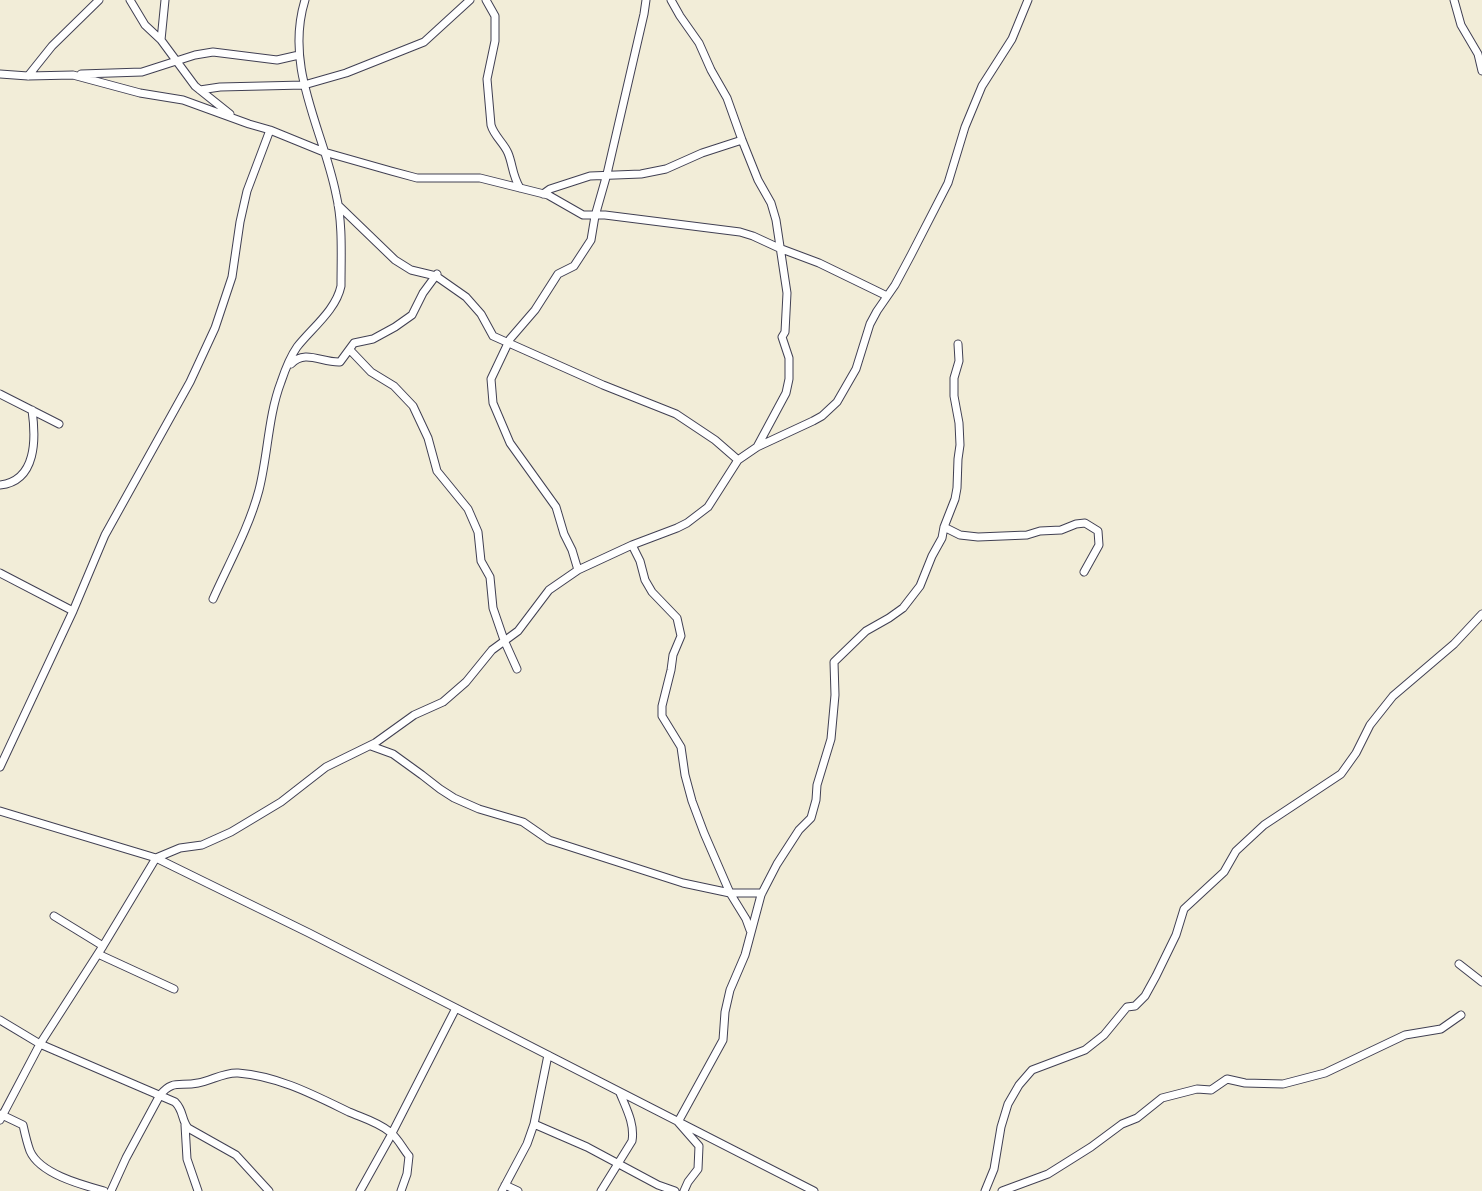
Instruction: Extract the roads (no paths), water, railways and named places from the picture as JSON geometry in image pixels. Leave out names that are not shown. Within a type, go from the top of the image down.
[{"type":"street","points":[[28,76],[52,46],[98,0]]},
{"type":"street","points":[[130,0],[145,24],[161,40],[176,62],[200,90],[236,119]]},
{"type":"street","points":[[161,40],[165,0]]},
{"type":"street","points":[[213,599],[254,505],[259,488],[276,397],[287,368],[296,349],[330,308],[340,292],[341,286],[341,235],[338,205],[334,184],[304,85],[299,55],[300,22],[305,0]]},
{"type":"street","points":[[200,90],[220,87],[304,85],[346,73],[424,42],[470,0]]},
{"type":"street","points":[[486,0],[495,16],[495,41],[487,79],[491,125],[508,153],[513,176],[520,188]]},
{"type":"street","points":[[578,570],[556,507],[516,452],[493,403],[491,379],[508,342],[535,310],[558,274],[574,266],[589,244],[607,174],[646,0]]},
{"type":"street","points":[[671,0],[699,43],[711,70],[727,98],[742,140],[776,220],[787,293],[785,332],[782,337],[789,358],[790,379],[786,393],[757,447]]},
{"type":"street","points":[[104,1191],[92,1189],[43,1168],[30,1152],[23,1125],[1,1116],[40,1044],[103,946],[156,858],[180,848],[202,845],[231,832],[281,802],[326,767],[371,746],[414,715],[443,702],[466,682],[492,650],[522,627],[549,590],[578,570],[632,545],[677,528],[702,512],[708,507],[738,460],[757,447],[813,422],[837,402],[856,370],[870,324],[911,255],[948,183],[965,127],[982,86],[1012,39],[1028,0]]},
{"type":"street","points":[[1454,0],[1461,25],[1478,54],[1482,71]]},
{"type":"street","points":[[0,74],[28,76],[142,72],[195,55],[214,52],[277,60],[299,55]]},
{"type":"street","points":[[73,75],[140,93],[183,100],[270,130],[324,152],[418,178],[449,179],[475,177],[543,194],[584,215],[605,215],[740,232],[827,267],[887,296]]},
{"type":"street","points":[[0,767],[73,611],[105,535],[190,382],[215,328],[232,276],[240,222],[247,191],[270,130]]},
{"type":"street","points":[[543,194],[550,189],[582,178],[607,174],[641,174],[666,169],[702,153],[742,140]]},
{"type":"street","points":[[338,205],[395,260],[411,270],[436,275],[466,297],[481,314],[493,336],[604,385],[676,414],[715,440],[738,460]]},
{"type":"street","points":[[287,368],[296,358],[303,356],[340,362],[354,343],[372,339],[395,327],[412,315],[423,293],[436,275]]},
{"type":"street","points":[[678,1122],[723,1040],[725,1012],[730,990],[745,955],[750,931],[762,893],[777,864],[799,830],[812,816],[817,785],[831,739],[835,695],[834,662],[866,631],[903,608],[920,586],[932,556],[942,538],[957,488],[960,445],[959,423],[954,396],[954,378],[958,361],[958,344]]},
{"type":"street","points":[[350,350],[371,372],[394,386],[413,406],[428,438],[438,471],[468,509],[478,532],[481,561],[490,576],[493,608],[517,669]]},
{"type":"street","points":[[0,394],[59,424]]},
{"type":"street","points":[[0,485],[10,484],[24,473],[31,461],[36,431],[32,410]]},
{"type":"street","points":[[944,527],[954,533],[978,537],[1027,535],[1040,531],[1062,530],[1076,524],[1085,523],[1098,531],[1098,545],[1084,572]]},
{"type":"street","points":[[942,538],[954,533]]},
{"type":"street","points":[[632,545],[640,562],[645,580],[652,592],[677,618],[681,636],[673,655],[662,706],[662,716],[681,747],[685,775],[692,801],[730,893],[746,918],[750,931]]},
{"type":"street","points":[[0,573],[73,611]]},
{"type":"street","points":[[985,1191],[994,1170],[1001,1127],[1008,1104],[1019,1085],[1032,1070],[1085,1050],[1104,1034],[1127,1008],[1136,1006],[1145,996],[1176,935],[1184,909],[1224,872],[1236,851],[1264,825],[1342,774],[1356,753],[1370,725],[1393,696],[1454,644],[1482,614]]},
{"type":"street","points":[[371,746],[393,754],[454,798],[479,809],[523,822],[549,840],[683,883],[730,893],[762,893]]},
{"type":"street","points":[[0,811],[156,858],[309,933],[814,1191]]},
{"type":"street","points":[[54,916],[103,946]]},
{"type":"street","points":[[98,954],[174,989]]},
{"type":"street","points":[[1459,964],[1482,982]]},
{"type":"street","points":[[360,1191],[456,1008]]},
{"type":"street","points":[[1002,1191],[1048,1174],[1092,1147],[1122,1124],[1137,1118],[1162,1098],[1197,1089],[1211,1090],[1227,1079],[1245,1083],[1283,1084],[1316,1075],[1405,1035],[1441,1029],[1461,1015]]},
{"type":"street","points":[[0,1020],[40,1044],[175,1102],[181,1108],[185,1125],[187,1159],[198,1191]]},
{"type":"street","points":[[518,1191],[503,1188],[527,1144],[534,1124],[548,1055]]},
{"type":"street","points":[[110,1191],[160,1095],[168,1086],[198,1083],[229,1073],[238,1073],[266,1078],[289,1085],[369,1120],[392,1133],[409,1156],[407,1174],[401,1191]]},
{"type":"street","points":[[601,1191],[632,1141],[634,1131],[620,1093]]},
{"type":"street","points":[[678,1122],[699,1146],[698,1168],[684,1191]]},
{"type":"street","points":[[534,1124],[587,1147],[658,1185],[676,1191]]},
{"type":"street","points":[[185,1125],[236,1155],[269,1191]]},
{"type":"street","points":[[792,1180],[802,1191]]}]
